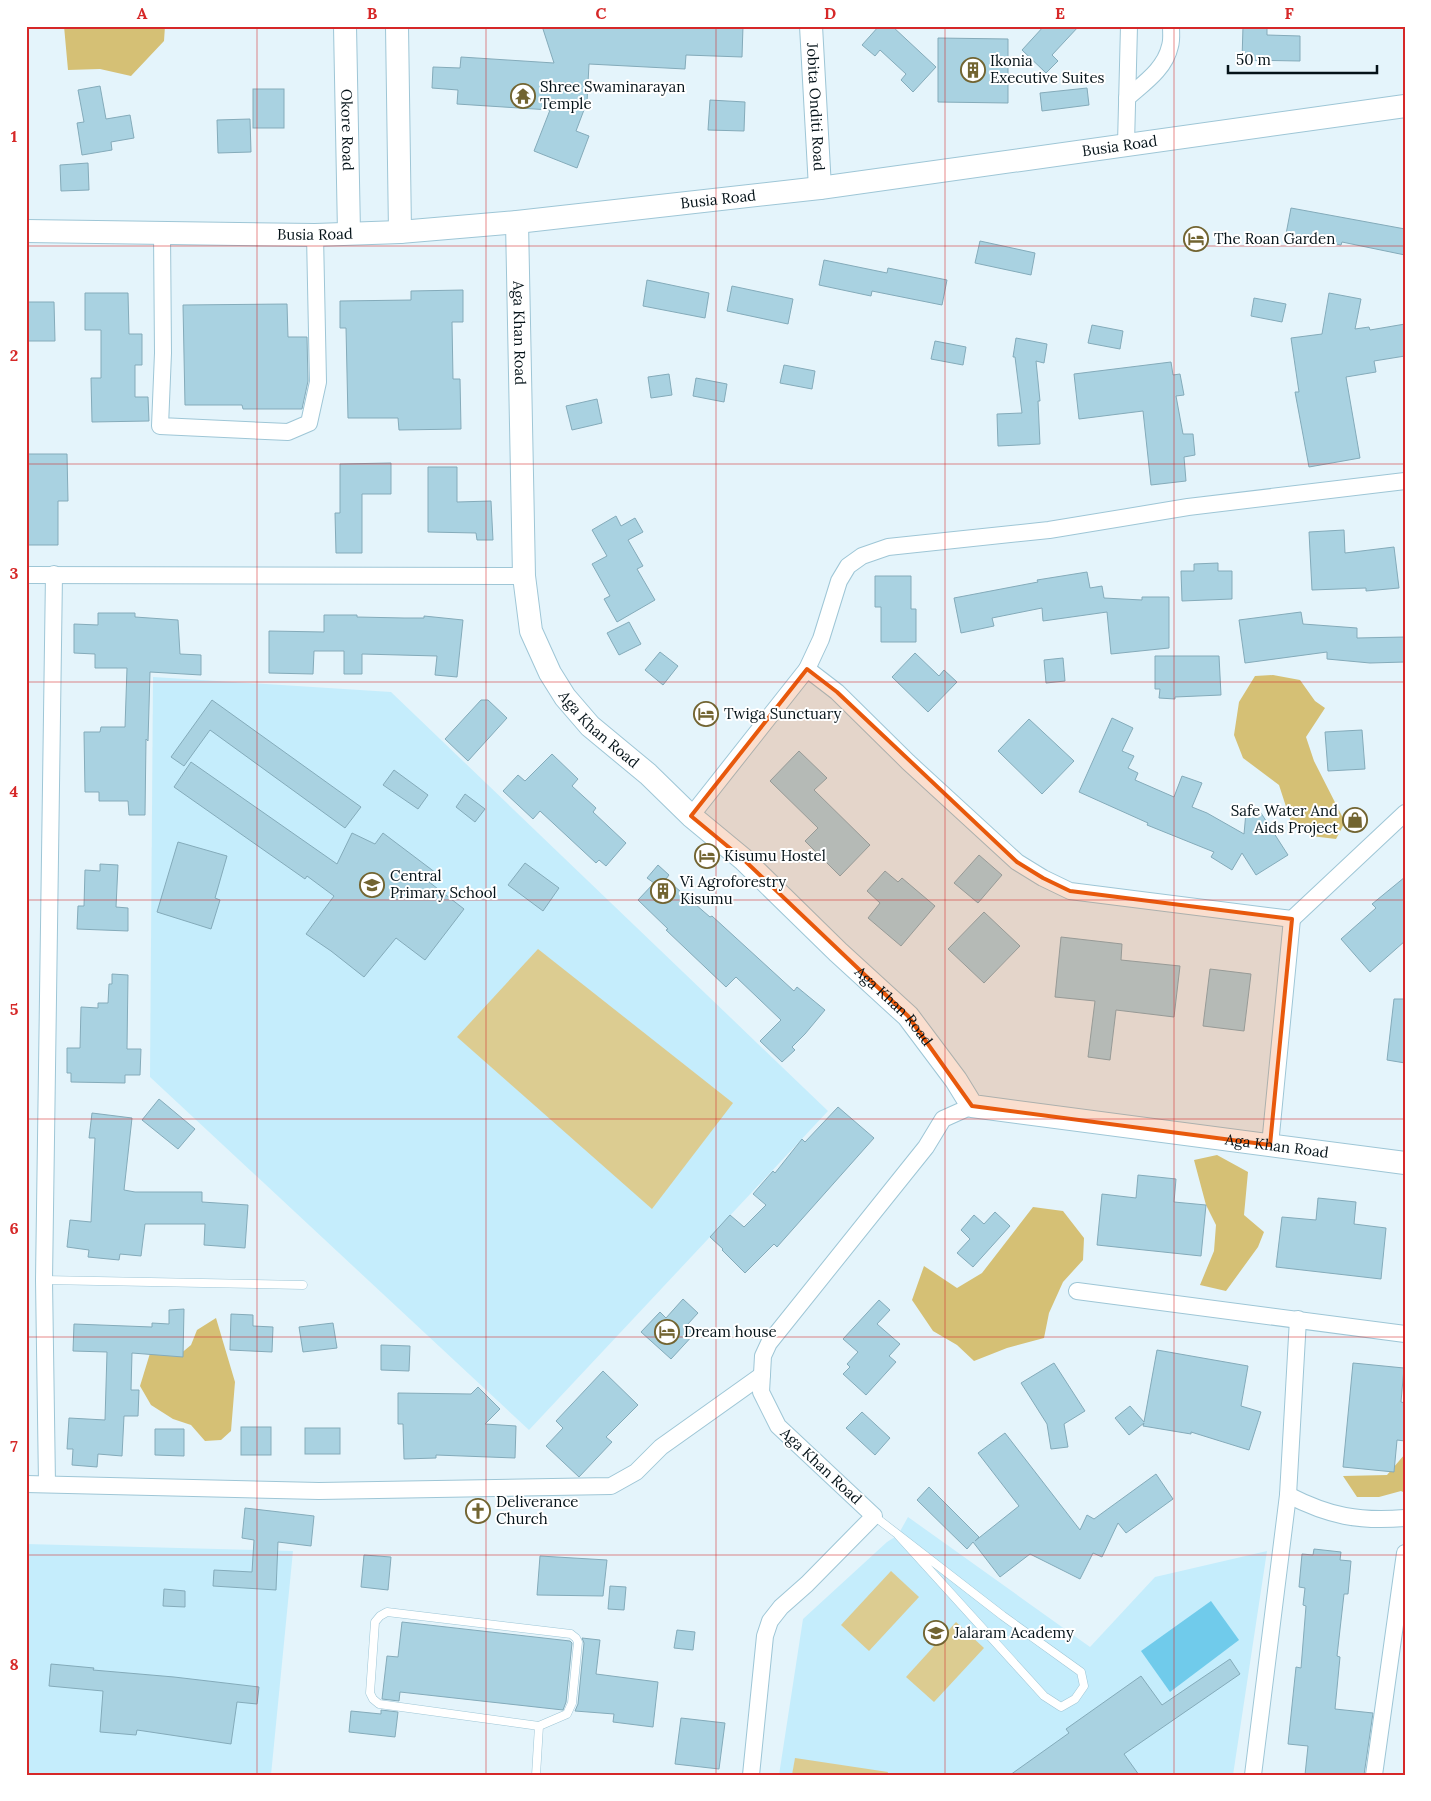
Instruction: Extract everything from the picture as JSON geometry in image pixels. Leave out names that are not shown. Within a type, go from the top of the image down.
[{"type":"street","name":"Okore Road","points":[[345,26],[348,234]]},
{"type":"street","points":[[397,26],[400,232]]},
{"type":"street","name":"Jobita Onditi Road","points":[[811,26],[820,188]]},
{"type":"street","points":[[1126,144],[1129,26]]},
{"type":"street","points":[[1127,98],[1154,75],[1166,59],[1171,45],[1171,26]]},
{"type":"street","name":"Busia Road","points":[[26,230],[348,234],[400,232],[517,222],[820,188],[1405,106]]},
{"type":"street","name":"Aga Khan Road","points":[[517,222],[524,576],[531,631],[550,673],[565,697],[590,726],[648,774],[691,816],[743,859],[838,952],[908,1016],[956,1080],[972,1106]]},
{"type":"street","points":[[162,233],[163,353],[160,426],[288,432],[309,423],[318,382],[315,234]]},
{"type":"street","points":[[691,816],[807,670],[821,639],[839,581],[848,566],[862,556],[888,547],[1049,530],[1188,507],[1405,480]]},
{"type":"street","points":[[26,574],[524,576]]},
{"type":"street","points":[[47,1484],[44,1280],[54,574]]},
{"type":"street","points":[[807,670],[837,692],[908,762],[1017,862],[1061,887],[1077,892],[1292,919]]},
{"type":"street","points":[[1270,1146],[1292,919],[1405,813]]},
{"type":"street","name":"Aga Khan Road","points":[[874,1516],[778,1426],[761,1392],[763,1356],[769,1343],[926,1147],[943,1119],[972,1106],[1405,1164]]},
{"type":"street","points":[[1077,1291],[1405,1334]]},
{"type":"street","points":[[1252,1775],[1288,1495],[1298,1319]]},
{"type":"street","points":[[26,1484],[318,1490],[611,1486],[636,1472],[661,1446],[762,1375]]},
{"type":"street","points":[[1288,1495],[1305,1504],[1330,1513],[1355,1518],[1376,1520],[1405,1518]]},
{"type":"street","points":[[750,1775],[762,1680],[765,1636],[770,1621],[780,1607],[806,1584],[874,1516]]},
{"type":"street","points":[[1374,1775],[1405,1553]]},
{"type":"lane","points":[[44,1280],[303,1285]]},
{"type":"lane","points":[[874,1516],[1002,1616],[1081,1672],[1084,1686],[1075,1699],[1061,1707],[1044,1696],[898,1535]]},
{"type":"lane","points":[[387,1612],[571,1634],[578,1642],[570,1710],[567,1714],[539,1726],[379,1704],[370,1693],[375,1622],[387,1612]]},
{"type":"lane","points":[[536,1775],[539,1726]]},
{"type":"highlighted area","points":[[807,669],[837,692],[1017,862],[1043,878],[1070,891],[1292,919],[1270,1145],[972,1106],[908,1016],[743,859],[691,816]]},
{"type":"shaded area","points":[[64,26],[165,26],[164,41],[131,76],[100,69],[68,70]]},
{"type":"shaded area","points":[[1273,675],[1300,680],[1315,701],[1325,708],[1306,737],[1314,761],[1345,822],[1336,839],[1311,836],[1291,822],[1279,785],[1243,758],[1234,735],[1239,702],[1255,676]]},
{"type":"shaded area","name":"Central Primary School","points":[[153,677],[391,692],[828,1111],[529,1430],[150,1077]]},
{"type":"shaded area","points":[[538,949],[733,1103],[652,1209],[457,1037]]},
{"type":"shaded area","points":[[1217,1155],[1248,1172],[1244,1215],[1264,1232],[1258,1247],[1226,1291],[1200,1285],[1214,1251],[1216,1225],[1206,1205],[1194,1160]]},
{"type":"shaded area","points":[[1033,1207],[1063,1211],[1084,1238],[1083,1260],[1063,1282],[1049,1313],[1044,1338],[1007,1348],[974,1361],[957,1345],[933,1331],[912,1300],[924,1266],[957,1288],[982,1273]]},
{"type":"shaded area","points":[[216,1318],[235,1382],[231,1431],[221,1440],[205,1441],[191,1425],[173,1419],[151,1405],[140,1386],[151,1350],[179,1355],[191,1345],[197,1330]]},
{"type":"shaded area","points":[[1405,1454],[1405,1493],[1401,1491],[1379,1497],[1357,1497],[1343,1476],[1387,1475]]},
{"type":"shaded area","name":"Jalaram Academy","points":[[908,1517],[1090,1647],[1155,1577],[1267,1551],[1233,1775],[779,1775],[803,1619],[887,1542],[898,1535]]},
{"type":"shaded area","points":[[26,1544],[293,1551],[271,1775],[26,1775]]},
{"type":"shaded area","points":[[891,1571],[919,1597],[869,1651],[841,1625]]},
{"type":"shaded area","points":[[956,1622],[984,1648],[934,1702],[906,1677]]},
{"type":"shaded area","points":[[795,1758],[888,1772],[887,1775],[792,1775]]},
{"type":"water","points":[[1211,1601],[1239,1640],[1170,1692],[1141,1651]]},
{"type":"building","name":"Shree Swaminarayan Temple","points":[[542,26],[743,26],[742,57],[686,55],[685,69],[589,64],[587,102],[576,131],[589,136],[577,168],[534,151],[550,110],[457,104],[458,90],[432,88],[433,67],[460,68],[461,57],[554,63]]},
{"type":"building","points":[[879,26],[892,26],[936,67],[913,92],[901,80],[906,74],[880,50],[875,56],[862,45]]},
{"type":"building","points":[[1044,26],[1079,26],[1052,55],[1058,61],[1046,73],[1022,50]]},
{"type":"building","points":[[1243,26],[1267,26],[1267,35],[1300,36],[1300,61],[1242,60]]},
{"type":"building","name":"Ikonia Executive Suites","points":[[938,38],[1008,39],[1008,103],[938,102]]},
{"type":"building","points":[[100,86],[106,119],[130,115],[134,138],[111,142],[112,150],[82,155],[77,123],[84,122],[78,90]]},
{"type":"building","points":[[1087,88],[1089,105],[1042,111],[1040,93]]},
{"type":"building","points":[[253,89],[284,89],[284,128],[253,128]]},
{"type":"building","points":[[710,100],[745,102],[744,131],[708,130]]},
{"type":"building","points":[[250,119],[251,152],[218,153],[217,120]]},
{"type":"building","points":[[88,163],[89,190],[61,191],[60,165]]},
{"type":"building","points":[[1291,208],[1405,229],[1405,255],[1342,242],[1341,245],[1286,234]]},
{"type":"building","points":[[980,241],[1035,253],[1031,275],[975,263]]},
{"type":"building","points":[[824,260],[887,273],[888,268],[947,280],[942,305],[872,291],[871,296],[819,285]]},
{"type":"building","points":[[647,280],[709,293],[705,318],[643,306]]},
{"type":"building","points":[[732,286],[793,299],[788,324],[727,311]]},
{"type":"building","points":[[463,290],[463,322],[452,322],[453,379],[460,379],[461,429],[399,430],[398,418],[348,418],[346,328],[340,328],[340,301],[411,300],[411,291]]},
{"type":"building","points":[[85,293],[128,293],[129,334],[142,334],[142,365],[135,365],[135,397],[148,397],[149,421],[92,422],[91,378],[101,378],[101,330],[85,330]]},
{"type":"building","points":[[1329,293],[1361,299],[1355,329],[1369,327],[1370,330],[1405,324],[1405,356],[1374,361],[1376,372],[1346,377],[1360,458],[1309,467],[1295,392],[1299,392],[1291,338],[1322,334]]},
{"type":"building","points":[[1254,298],[1286,304],[1282,322],[1251,316]]},
{"type":"building","points":[[26,302],[54,302],[55,341],[26,341]]},
{"type":"building","points":[[287,304],[288,337],[307,337],[308,381],[302,409],[243,409],[242,405],[185,405],[183,305]]},
{"type":"building","points":[[1092,325],[1123,331],[1120,349],[1088,343]]},
{"type":"building","points":[[1016,338],[1047,344],[1044,363],[1036,361],[1040,401],[1038,401],[1040,444],[998,446],[997,414],[1022,413],[1015,357],[1013,357]]},
{"type":"building","points":[[935,341],[966,347],[963,365],[931,359]]},
{"type":"building","points":[[1171,362],[1173,375],[1180,374],[1184,395],[1176,396],[1183,434],[1193,434],[1195,455],[1184,457],[1186,481],[1151,485],[1143,411],[1079,419],[1074,374]]},
{"type":"building","points":[[784,365],[815,371],[812,389],[780,383]]},
{"type":"building","points":[[669,374],[672,395],[651,398],[648,377]]},
{"type":"building","points":[[696,378],[727,384],[724,402],[693,396]]},
{"type":"building","points":[[597,399],[602,423],[572,430],[566,406]]},
{"type":"building","points":[[26,454],[67,454],[68,501],[58,501],[58,545],[26,545]]},
{"type":"building","points":[[391,463],[391,494],[362,494],[362,553],[336,553],[335,513],[340,513],[340,464]]},
{"type":"building","points":[[428,467],[457,467],[457,502],[491,501],[493,540],[477,540],[476,533],[428,532]]},
{"type":"building","points":[[616,516],[621,526],[635,518],[643,532],[628,540],[643,566],[637,569],[655,600],[617,622],[604,599],[610,596],[592,564],[607,556],[592,530]]},
{"type":"building","points":[[1344,530],[1345,553],[1394,547],[1399,588],[1366,591],[1366,588],[1312,590],[1309,532]]},
{"type":"building","points":[[1218,563],[1218,571],[1232,571],[1232,599],[1182,601],[1181,571],[1194,571],[1194,564]]},
{"type":"building","points":[[1087,572],[1090,588],[1102,586],[1104,598],[1142,600],[1142,597],[1169,597],[1169,648],[1111,654],[1107,612],[1043,621],[1042,608],[992,618],[994,626],[961,633],[954,598],[1038,582],[1037,580]]},
{"type":"building","points":[[875,576],[911,576],[911,609],[916,609],[916,642],[881,642],[881,607],[875,607]]},
{"type":"building","points":[[1301,612],[1303,624],[1357,628],[1357,638],[1405,637],[1405,662],[1370,663],[1327,659],[1327,652],[1245,663],[1239,620]]},
{"type":"building","points":[[98,613],[135,613],[135,617],[178,620],[180,654],[201,655],[201,675],[150,672],[148,741],[146,739],[145,815],[129,815],[128,801],[99,801],[99,792],[85,792],[84,732],[100,732],[101,727],[125,727],[127,668],[95,668],[95,654],[74,653],[74,624],[98,625]]},
{"type":"building","points":[[324,615],[404,618],[424,618],[424,616],[463,620],[457,677],[435,675],[437,656],[362,654],[362,674],[344,674],[344,651],[314,651],[313,674],[269,673],[269,631],[324,632]]},
{"type":"building","points":[[629,622],[641,644],[619,655],[607,633]]},
{"type":"building","points":[[660,652],[678,666],[663,685],[645,670]]},
{"type":"building","points":[[915,653],[939,676],[944,670],[957,682],[928,712],[892,677]]},
{"type":"building","points":[[1155,656],[1219,656],[1221,695],[1175,697],[1175,699],[1159,698],[1160,689],[1155,689]]},
{"type":"building","points":[[1063,658],[1065,681],[1046,683],[1044,660]]},
{"type":"building","points":[[212,700],[361,807],[345,828],[210,730],[184,766],[171,757]]},
{"type":"building","points":[[481,700],[488,700],[507,718],[468,761],[445,739]]},
{"type":"building","points":[[1112,718],[1133,728],[1122,751],[1134,756],[1128,768],[1138,773],[1135,780],[1174,797],[1182,776],[1202,783],[1192,807],[1207,813],[1244,834],[1246,812],[1261,813],[1288,855],[1256,875],[1242,853],[1232,870],[1211,857],[1214,852],[1147,825],[1148,823],[1079,792]]},
{"type":"building","points":[[1029,719],[1074,761],[1042,794],[998,751]]},
{"type":"building","points":[[1362,730],[1365,769],[1328,771],[1325,732]]},
{"type":"building","points":[[799,751],[827,778],[814,790],[870,845],[840,876],[805,841],[818,828],[770,781]]},
{"type":"building","points":[[552,754],[578,779],[572,786],[596,808],[593,812],[626,843],[606,866],[599,860],[596,863],[540,811],[533,819],[503,791],[518,775],[525,781]]},
{"type":"building","points":[[191,762],[337,864],[352,833],[375,844],[383,833],[436,873],[429,882],[464,909],[425,960],[396,938],[364,977],[306,934],[334,896],[307,876],[305,879],[174,787]]},
{"type":"building","points":[[394,770],[428,795],[418,809],[383,785]]},
{"type":"building","points":[[465,794],[485,809],[475,822],[456,807]]},
{"type":"building","points":[[178,842],[227,856],[215,898],[220,900],[211,929],[157,912]]},
{"type":"building","points":[[979,855],[1002,875],[978,903],[954,883]]},
{"type":"building","points":[[525,863],[559,888],[543,911],[508,885]]},
{"type":"building","points":[[100,864],[118,865],[116,907],[128,908],[128,931],[77,929],[78,906],[84,906],[85,870],[100,871]]},
{"type":"building","points":[[658,865],[669,875],[666,879],[710,917],[712,916],[794,991],[797,987],[825,1010],[792,1047],[795,1050],[782,1062],[760,1041],[781,1020],[736,977],[726,987],[666,930],[668,929],[638,900],[654,883],[647,878]]},
{"type":"building","points":[[885,871],[898,882],[902,878],[935,906],[901,946],[868,918],[880,903],[867,891]]},
{"type":"building","points":[[1405,877],[1405,941],[1370,972],[1341,939],[1376,908],[1372,904]]},
{"type":"building","points":[[984,912],[1020,946],[984,983],[948,949]]},
{"type":"building","points":[[1061,937],[1122,944],[1121,960],[1180,966],[1174,1017],[1116,1010],[1110,1060],[1088,1057],[1095,1001],[1055,997]]},
{"type":"building","points":[[1210,969],[1251,974],[1244,1031],[1203,1026]]},
{"type":"building","points":[[112,974],[128,975],[127,1049],[141,1049],[140,1075],[125,1075],[125,1083],[71,1082],[71,1073],[67,1073],[67,1048],[80,1048],[81,1007],[98,1008],[98,1003],[108,1003],[109,984],[112,984]]},
{"type":"building","points":[[1394,999],[1405,999],[1405,1063],[1387,1060]]},
{"type":"building","points":[[159,1099],[195,1129],[178,1149],[142,1120]]},
{"type":"building","points":[[838,1107],[874,1138],[777,1247],[774,1244],[745,1273],[710,1237],[730,1215],[744,1227],[766,1205],[753,1194],[773,1171],[775,1173],[802,1139],[805,1142]]},
{"type":"building","points":[[92,1113],[132,1118],[124,1190],[135,1192],[202,1192],[202,1202],[248,1205],[245,1248],[204,1245],[205,1224],[145,1224],[141,1256],[120,1254],[119,1260],[88,1257],[89,1250],[67,1247],[70,1220],[91,1222],[95,1138],[89,1138]]},
{"type":"building","points":[[1138,1175],[1176,1179],[1174,1202],[1206,1205],[1201,1256],[1097,1245],[1102,1194],[1136,1198]]},
{"type":"building","points":[[1318,1198],[1356,1202],[1354,1224],[1386,1228],[1381,1279],[1276,1267],[1282,1217],[1316,1220]]},
{"type":"building","points":[[995,1212],[1010,1226],[973,1267],[957,1253],[970,1239],[961,1230],[974,1215],[984,1224]]},
{"type":"building","points":[[683,1299],[698,1313],[687,1325],[695,1333],[671,1359],[641,1332],[660,1312],[666,1318]]},
{"type":"building","points":[[879,1300],[890,1310],[877,1324],[900,1344],[889,1356],[896,1362],[866,1395],[843,1374],[850,1367],[847,1364],[858,1352],[843,1339]]},
{"type":"building","points":[[184,1309],[183,1357],[132,1353],[131,1390],[139,1390],[138,1416],[124,1416],[122,1456],[98,1454],[97,1467],[72,1465],[73,1449],[67,1449],[69,1418],[105,1420],[107,1352],[73,1351],[74,1324],[152,1327],[152,1323],[169,1324],[169,1310]]},
{"type":"building","points":[[231,1314],[253,1315],[253,1326],[273,1327],[272,1352],[230,1350]]},
{"type":"building","points":[[333,1323],[337,1348],[303,1352],[299,1327]]},
{"type":"building","points":[[381,1345],[410,1346],[409,1371],[381,1370]]},
{"type":"building","points":[[1157,1350],[1248,1366],[1241,1406],[1261,1412],[1249,1450],[1191,1432],[1191,1434],[1143,1426],[1144,1423],[1129,1435],[1115,1418],[1130,1406],[1144,1422]]},
{"type":"building","points":[[1054,1363],[1085,1411],[1064,1424],[1068,1447],[1051,1449],[1047,1424],[1021,1383]]},
{"type":"building","points":[[1353,1363],[1404,1368],[1401,1402],[1405,1403],[1405,1441],[1397,1440],[1394,1472],[1343,1467]]},
{"type":"building","points":[[603,1371],[638,1405],[606,1437],[612,1442],[579,1477],[546,1446],[563,1428],[556,1421]]},
{"type":"building","points":[[478,1387],[500,1409],[485,1424],[516,1426],[515,1458],[436,1455],[436,1458],[404,1459],[403,1424],[398,1424],[398,1393],[471,1394]]},
{"type":"building","points":[[862,1412],[890,1438],[875,1455],[846,1428]]},
{"type":"building","points":[[241,1427],[271,1427],[271,1455],[241,1455]]},
{"type":"building","points":[[305,1428],[340,1428],[340,1454],[305,1454]]},
{"type":"building","points":[[155,1429],[184,1429],[184,1456],[155,1455]]},
{"type":"building","points":[[1005,1433],[1080,1530],[1087,1515],[1094,1519],[1156,1474],[1173,1499],[1126,1533],[1118,1523],[1102,1557],[1093,1553],[1080,1579],[1030,1554],[1000,1577],[973,1542],[967,1549],[917,1500],[929,1487],[979,1537],[975,1541],[1019,1506],[978,1453]]},
{"type":"building","points":[[245,1508],[314,1516],[311,1546],[278,1542],[276,1590],[213,1586],[214,1570],[252,1572],[254,1540],[242,1538]]},
{"type":"building","points":[[1314,1549],[1341,1552],[1340,1560],[1351,1561],[1348,1594],[1344,1594],[1337,1656],[1340,1657],[1335,1709],[1373,1713],[1364,1775],[1305,1775],[1308,1746],[1288,1744],[1296,1667],[1301,1668],[1306,1606],[1303,1605],[1305,1588],[1299,1587],[1302,1554],[1313,1555]]},
{"type":"building","points":[[364,1555],[391,1557],[388,1590],[361,1587]]},
{"type":"building","points":[[540,1556],[607,1560],[603,1596],[537,1595]]},
{"type":"building","points":[[610,1586],[626,1587],[624,1610],[608,1609]]},
{"type":"building","points":[[164,1589],[185,1591],[185,1607],[163,1606]]},
{"type":"building","points":[[402,1622],[570,1641],[572,1643],[566,1702],[563,1710],[400,1692],[399,1701],[382,1699],[387,1656],[398,1657]]},
{"type":"building","points":[[677,1630],[695,1632],[693,1650],[674,1648]]},
{"type":"building","points":[[582,1638],[600,1640],[596,1674],[658,1682],[653,1727],[613,1722],[614,1714],[575,1711],[578,1704],[584,1643]]},
{"type":"building","points":[[1230,1659],[1240,1674],[1124,1754],[1139,1775],[1010,1775],[1069,1733],[1066,1729],[1141,1676],[1162,1705]]},
{"type":"building","points":[[51,1664],[259,1687],[257,1704],[237,1702],[231,1744],[137,1730],[136,1735],[100,1732],[103,1691],[49,1686]]},
{"type":"building","points":[[381,1710],[398,1712],[395,1737],[349,1732],[351,1711],[381,1714]]},
{"type":"building","points":[[681,1718],[725,1723],[719,1769],[675,1764]]},
{"type":"place","name":"Ikonia Executive Suites","points":[[973,70]]},
{"type":"place","name":"Shree Swaminarayan Temple","points":[[523,96]]},
{"type":"place","name":"The Roan Garden","points":[[1196,239]]},
{"type":"place","name":"Twiga Sunctuary","points":[[706,714]]},
{"type":"place","name":"Safe Water And Aids Project","points":[[1355,820]]},
{"type":"place","name":"Kisumu Hostel","points":[[707,856]]},
{"type":"place","name":"Central Primary School","points":[[372,885]]},
{"type":"place","name":"Vi Agroforestry Kisumu","points":[[663,891]]},
{"type":"place","name":"Dream house","points":[[667,1332]]},
{"type":"place","name":"Deliverance Church","points":[[478,1511]]},
{"type":"place","name":"Jalaram Academy","points":[[936,1633]]}]
